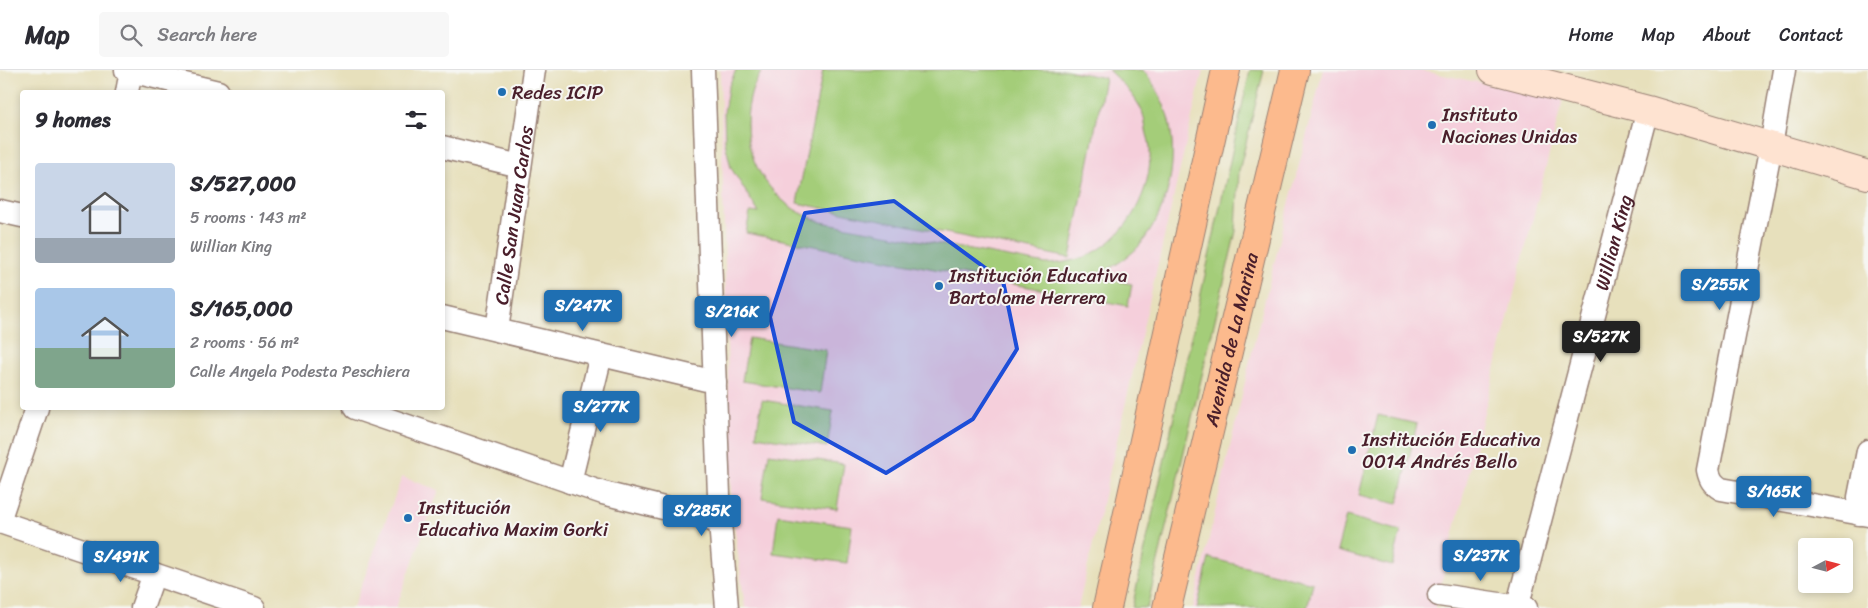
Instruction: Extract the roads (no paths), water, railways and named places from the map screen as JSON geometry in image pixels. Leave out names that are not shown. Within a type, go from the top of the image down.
[{"type":"main road","points":[[1106,608],[1226,70]]},
{"type":"main road","name":"Avenida de La Marina","points":[[1167,608],[1295,70]]},
{"type":"street","name":"Calle San Juan Carlos","points":[[497,330],[534,70]]},
{"type":"street","points":[[703,70],[720,522],[727,608]]},
{"type":"street","points":[[1493,70],[1648,110],[1868,175]]},
{"type":"street","points":[[1784,70],[1772,146],[1708,470],[1709,476],[1713,484],[1721,489],[1864,514],[1860,497],[1868,451]]},
{"type":"street","points":[[128,78],[205,90]]},
{"type":"street","name":"Willian King","points":[[1520,608],[1648,110]]},
{"type":"street","points":[[445,148],[520,166]]},
{"type":"street","points":[[0,211],[20,216]]},
{"type":"street","points":[[445,319],[715,382]]},
{"type":"street","points":[[570,482],[601,355]]},
{"type":"street","points":[[36,410],[0,520],[254,608]]},
{"type":"street","points":[[362,410],[603,493],[720,522]]},
{"type":"street","points":[[142,608],[154,574]]},
{"type":"street","points":[[1439,595],[1520,608]]},
{"type":"place","name":"Redes ICIP","points":[[502,92]]},
{"type":"place","name":"Instituto Naciones Unidas","points":[[1432,125]]},
{"type":"place","name":"Institución Educativa Bartolome Herrera","points":[[939,286]]},
{"type":"place","name":"Institución Educativa 0014 Andrés Bello","points":[[1352,450]]},
{"type":"place","name":"Institución Educativa Maxim Gorki","points":[[408,518]]}]
